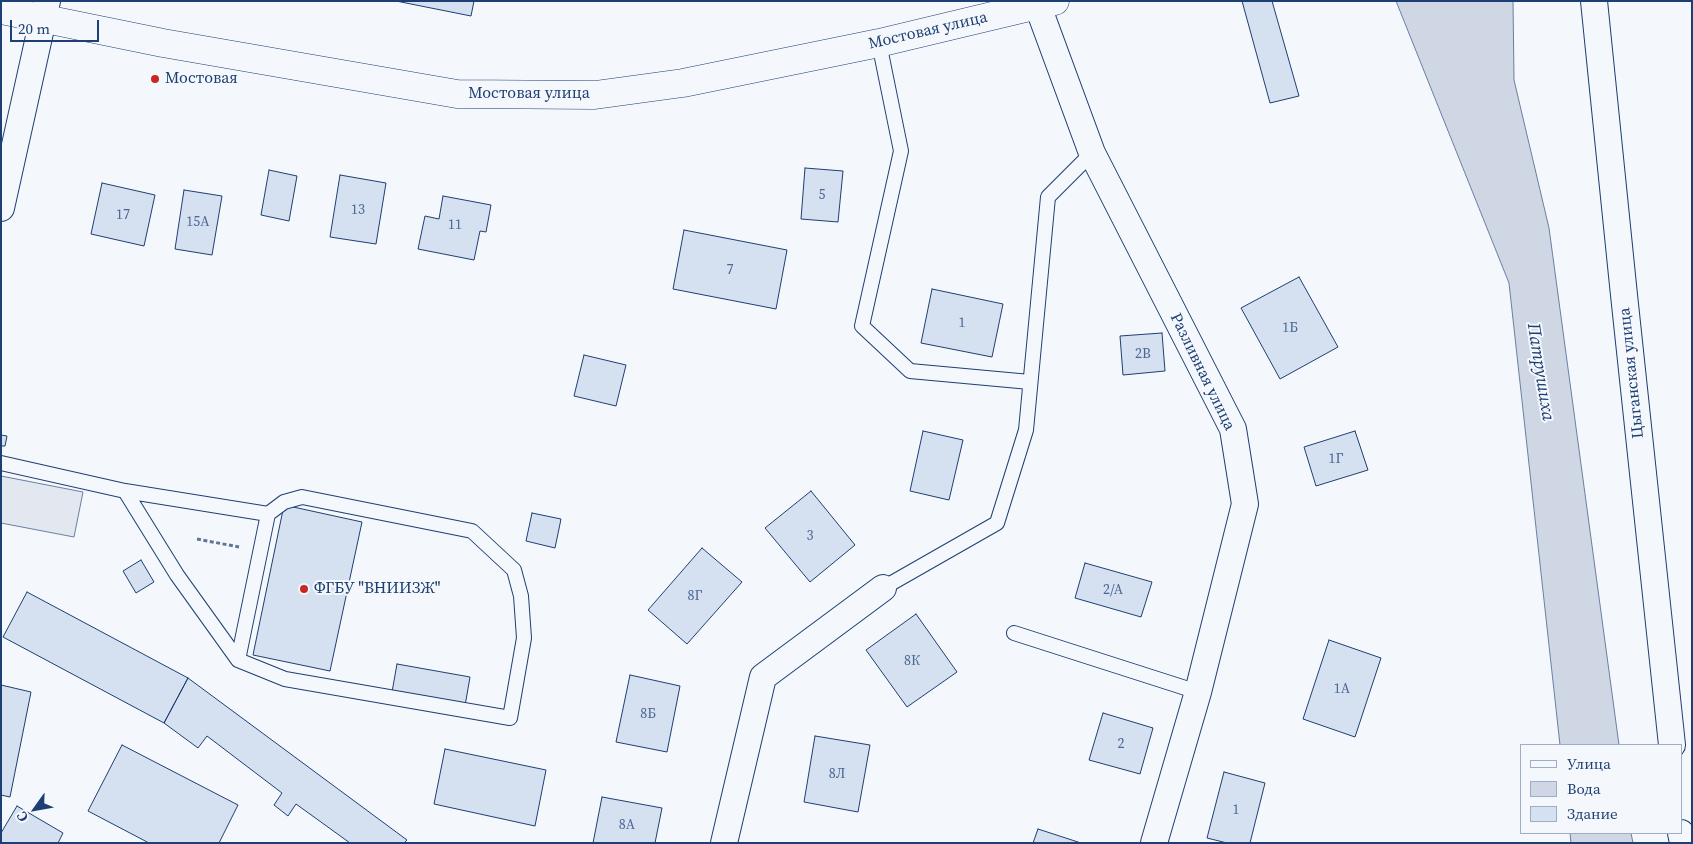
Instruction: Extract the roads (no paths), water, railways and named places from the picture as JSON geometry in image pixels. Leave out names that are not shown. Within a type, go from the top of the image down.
[{"type":"street","name":"Цыганская улица","points":[[1594,1],[1672,744]]},
{"type":"street","name":"Мостовая улица","points":[[1,10],[45,9],[154,41],[457,94],[595,95],[683,83],[879,43],[1043,3]]},
{"type":"street","name":"Разливная улица","points":[[1043,3],[1092,153],[1233,429],[1245,504],[1198,692],[1154,843]]},
{"type":"street","points":[[1,208],[45,9]]},
{"type":"street","points":[[724,843],[763,677],[883,588]]},
{"type":"lane","points":[[879,43],[901,151],[862,326],[910,371],[1030,382]]},
{"type":"lane","points":[[883,588],[997,522],[1026,430],[1048,196],[1092,153]]},
{"type":"lane","points":[[1,463],[125,490],[268,514]]},
{"type":"lane","points":[[125,490],[177,575],[238,660],[285,679],[510,718],[524,638],[521,596],[514,570],[472,531],[302,497],[284,502],[268,514],[238,660]]},
{"type":"lane","points":[[1014,633],[1198,692]]},
{"type":"water","name":"Патрушиха","points":[[1396,1],[1513,1],[1514,80],[1549,228],[1619,744],[1560,744],[1509,283]]},
{"type":"water","points":[[1570,834],[1631,834],[1633,843],[1571,843]]},
{"type":"place","name":"Мостовая","points":[[155,79]]},
{"type":"place","name":"ФГБУ \"ВНИИЗЖ\"","points":[[304,589]]}]
